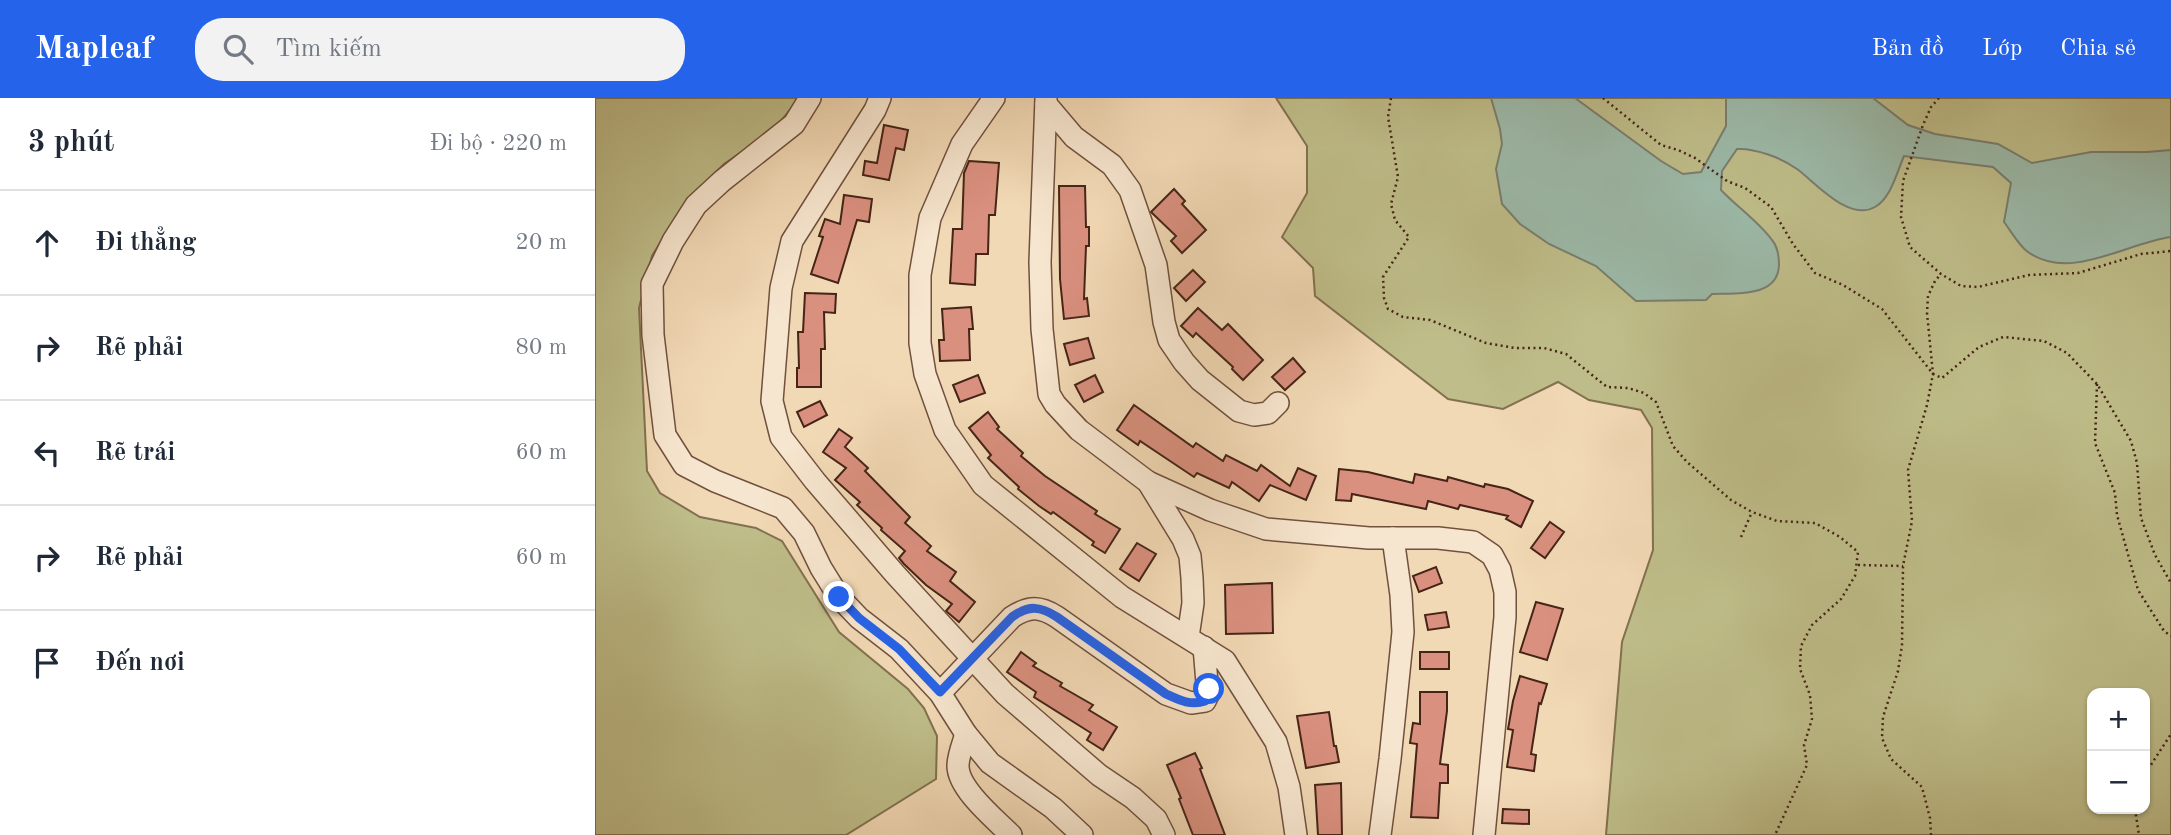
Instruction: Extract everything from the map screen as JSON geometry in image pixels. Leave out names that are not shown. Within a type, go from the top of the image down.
[{"type":"street","points":[[810,98],[794,124],[696,205],[673,241],[652,284],[653,335],[665,435],[684,466],[783,508],[804,533],[839,597],[859,618],[899,649],[940,692],[966,734],[990,763],[1053,807],[1082,835]]},
{"type":"street","points":[[880,98],[792,241],[781,288],[772,401],[781,437],[815,481],[1005,694],[1099,775],[1133,798],[1156,819],[1164,835]]},
{"type":"street","points":[[994,98],[962,145],[930,218],[920,275],[920,343],[925,374],[945,429],[983,485],[1122,597],[1225,661],[1276,742],[1289,787],[1296,835]]},
{"type":"street","points":[[1046,101],[1074,136],[1112,165],[1130,190],[1156,265],[1169,340],[1184,362],[1200,380],[1239,411],[1254,415],[1268,413],[1278,403]]},
{"type":"street","points":[[1046,101],[1040,262],[1042,329],[1049,394],[1079,430],[1148,482],[1210,510],[1266,530],[1438,538],[1473,542],[1492,555],[1500,570],[1504,592],[1504,617],[1484,835]]},
{"type":"street","points":[[940,692],[1012,617],[1035,607],[1047,610],[1166,694],[1199,703],[1205,701],[1209,689],[1196,642],[1190,556],[1183,539],[1148,482]]},
{"type":"street","points":[[1380,835],[1391,759],[1403,632],[1393,538]]},
{"type":"street","points":[[966,734],[958,767],[963,783],[1011,835]]},
{"type":"path","points":[[1391,98],[1388,117],[1398,177],[1391,204],[1395,220],[1409,237],[1383,277],[1384,298],[1388,309],[1403,317],[1430,320],[1486,343],[1514,348],[1544,348],[1566,354],[1607,387],[1628,388],[1644,393],[1656,402],[1674,446],[1686,462],[1731,500],[1752,512],[1777,521],[1815,523],[1840,537],[1858,552],[1855,576],[1841,599],[1812,625],[1801,646],[1800,669],[1810,695],[1812,719],[1804,746],[1807,765],[1776,835]]},
{"type":"path","points":[[1603,98],[1661,145],[1695,158],[1771,207],[1793,244],[1815,272],[1843,285],[1882,309],[1933,374],[1942,378],[1979,347],[2003,337],[2044,341],[2067,354],[2097,384],[2131,441],[2137,463],[2141,518],[2155,555],[2171,583]]},
{"type":"path","points":[[1939,98],[1931,107],[1923,125],[1903,181],[1901,217],[1904,235],[1910,247],[1941,274],[1961,286],[1978,286],[2029,275],[2078,273],[2141,254],[2171,251]]},
{"type":"path","points":[[1931,835],[1930,818],[1922,788],[1891,760],[1882,738],[1884,717],[1898,671],[1902,645],[1903,566],[1912,521],[1908,470],[1933,374],[1928,296],[1941,274]]},
{"type":"path","points":[[2097,384],[2095,443],[2115,493],[2117,515],[2139,590],[2164,631],[2171,636]]},
{"type":"path","points":[[1741,537],[1752,512]]},
{"type":"path","points":[[1857,565],[1903,566]]},
{"type":"path","points":[[2150,766],[2171,734]]},
{"type":"path","points":[[2136,814],[2139,835]]},
{"type":"shaded area","points":[[595,98],[799,98],[774,130],[724,164],[684,204],[652,256],[639,308],[647,471],[660,493],[700,517],[756,528],[782,541],[839,632],[908,689],[924,708],[937,736],[936,779],[846,835],[595,835]]},
{"type":"shaded area","points":[[1276,98],[2171,98],[2171,835],[1606,835],[1622,642],[1653,550],[1652,428],[1641,410],[1589,400],[1558,382],[1503,409],[1448,399],[1315,296],[1313,268],[1282,237],[1307,193],[1307,146]]},
{"type":"shaded area","points":[[1491,98],[1575,98],[1683,174],[1701,172],[1726,126],[1726,98],[1873,98],[1908,125],[1935,134],[1998,144],[2032,163],[2091,152],[2171,150],[2171,237],[2080,262],[2044,260],[2028,252],[2004,222],[2011,183],[1993,167],[1904,156],[1893,184],[1881,203],[1865,210],[1855,209],[1833,199],[1784,161],[1760,152],[1737,149],[1722,171],[1721,190],[1774,242],[1779,259],[1777,276],[1771,283],[1754,292],[1712,294],[1706,300],[1636,301],[1596,266],[1549,244],[1520,224],[1502,204],[1496,169],[1502,144]]},
{"type":"building","points":[[884,125],[908,130],[904,150],[896,148],[889,180],[863,175],[865,161],[877,163]]},
{"type":"building","points":[[969,161],[999,163],[995,215],[989,215],[988,254],[976,254],[975,285],[950,283],[953,229],[962,229],[964,173]]},
{"type":"building","points":[[1059,186],[1085,186],[1089,246],[1086,246],[1084,299],[1087,298],[1089,316],[1064,319],[1060,279]]},
{"type":"building","points":[[1174,189],[1185,201],[1182,204],[1206,230],[1182,253],[1171,241],[1176,236],[1151,212]]},
{"type":"building","points":[[844,195],[872,199],[869,222],[857,220],[838,283],[811,274],[823,237],[819,236],[825,219],[840,224]]},
{"type":"building","points":[[1193,270],[1205,282],[1186,301],[1174,288]]},
{"type":"building","points":[[805,293],[836,294],[835,313],[824,312],[825,349],[821,349],[821,387],[797,387],[798,332],[803,332]]},
{"type":"building","points":[[971,307],[973,329],[969,329],[970,360],[940,361],[939,340],[944,340],[942,309]]},
{"type":"building","points":[[1198,308],[1222,330],[1228,324],[1263,360],[1243,380],[1233,367],[1196,333],[1193,337],[1181,326]]},
{"type":"building","points":[[1088,338],[1094,358],[1070,365],[1064,344]]},
{"type":"building","points":[[1293,358],[1305,372],[1285,390],[1272,377]]},
{"type":"building","points":[[978,375],[985,393],[960,402],[953,385]]},
{"type":"building","points":[[1095,375],[1103,392],[1084,402],[1075,385]]},
{"type":"building","points":[[820,401],[827,415],[804,427],[797,412]]},
{"type":"building","points":[[1134,405],[1193,447],[1196,443],[1223,461],[1226,455],[1257,471],[1261,465],[1290,486],[1298,468],[1316,476],[1306,500],[1270,485],[1259,501],[1232,482],[1229,488],[1197,473],[1194,477],[1140,441],[1138,445],[1117,430]]},
{"type":"building","points":[[988,412],[999,427],[997,429],[1023,453],[1021,456],[1045,476],[1097,511],[1095,514],[1120,529],[1105,553],[1092,545],[1094,542],[1018,489],[1019,487],[988,458],[991,455],[969,428]]},
{"type":"building","points":[[839,429],[852,438],[845,447],[868,468],[865,471],[910,517],[905,523],[931,546],[927,551],[956,572],[950,581],[975,602],[959,622],[946,611],[952,604],[904,564],[899,558],[905,551],[857,505],[860,502],[835,480],[846,468],[823,452]]},
{"type":"building","points":[[1339,469],[1368,472],[1413,483],[1415,474],[1447,481],[1448,477],[1484,487],[1485,484],[1508,489],[1533,501],[1521,527],[1506,519],[1508,516],[1460,505],[1458,509],[1428,501],[1426,509],[1352,494],[1351,501],[1336,500]]},
{"type":"building","points":[[1550,522],[1564,532],[1545,558],[1531,548]]},
{"type":"building","points":[[1137,543],[1156,554],[1139,581],[1120,569]]},
{"type":"building","points":[[1436,567],[1442,583],[1419,592],[1413,576]]},
{"type":"building","points":[[1272,583],[1273,633],[1226,634],[1225,585]]},
{"type":"building","points":[[1536,602],[1563,609],[1547,660],[1520,652]]},
{"type":"building","points":[[1446,612],[1449,627],[1428,630],[1425,615]]},
{"type":"building","points":[[1021,652],[1036,663],[1033,666],[1062,683],[1060,686],[1093,705],[1089,710],[1117,727],[1103,750],[1087,740],[1091,733],[1034,697],[1036,692],[1007,672]]},
{"type":"building","points":[[1420,652],[1449,652],[1449,669],[1420,669]]},
{"type":"building","points":[[1520,676],[1547,684],[1541,704],[1539,703],[1531,754],[1536,755],[1534,771],[1507,767],[1513,730],[1508,729]]},
{"type":"building","points":[[1420,692],[1447,692],[1440,764],[1448,765],[1448,783],[1440,783],[1438,818],[1411,817],[1417,744],[1410,743],[1413,723],[1420,724]]},
{"type":"building","points":[[1329,712],[1339,762],[1306,768],[1297,716]]},
{"type":"building","points":[[1195,753],[1225,835],[1193,835],[1179,799],[1181,798],[1167,765]]},
{"type":"building","points":[[1341,783],[1342,835],[1318,835],[1315,785]]},
{"type":"building","points":[[1503,809],[1529,810],[1529,824],[1502,823]]},
{"type":"route","points":[[839,597],[859,618],[899,649],[940,692],[1012,617],[1035,607],[1047,610],[1166,694],[1191,703],[1199,703],[1205,701],[1209,689]]}]
